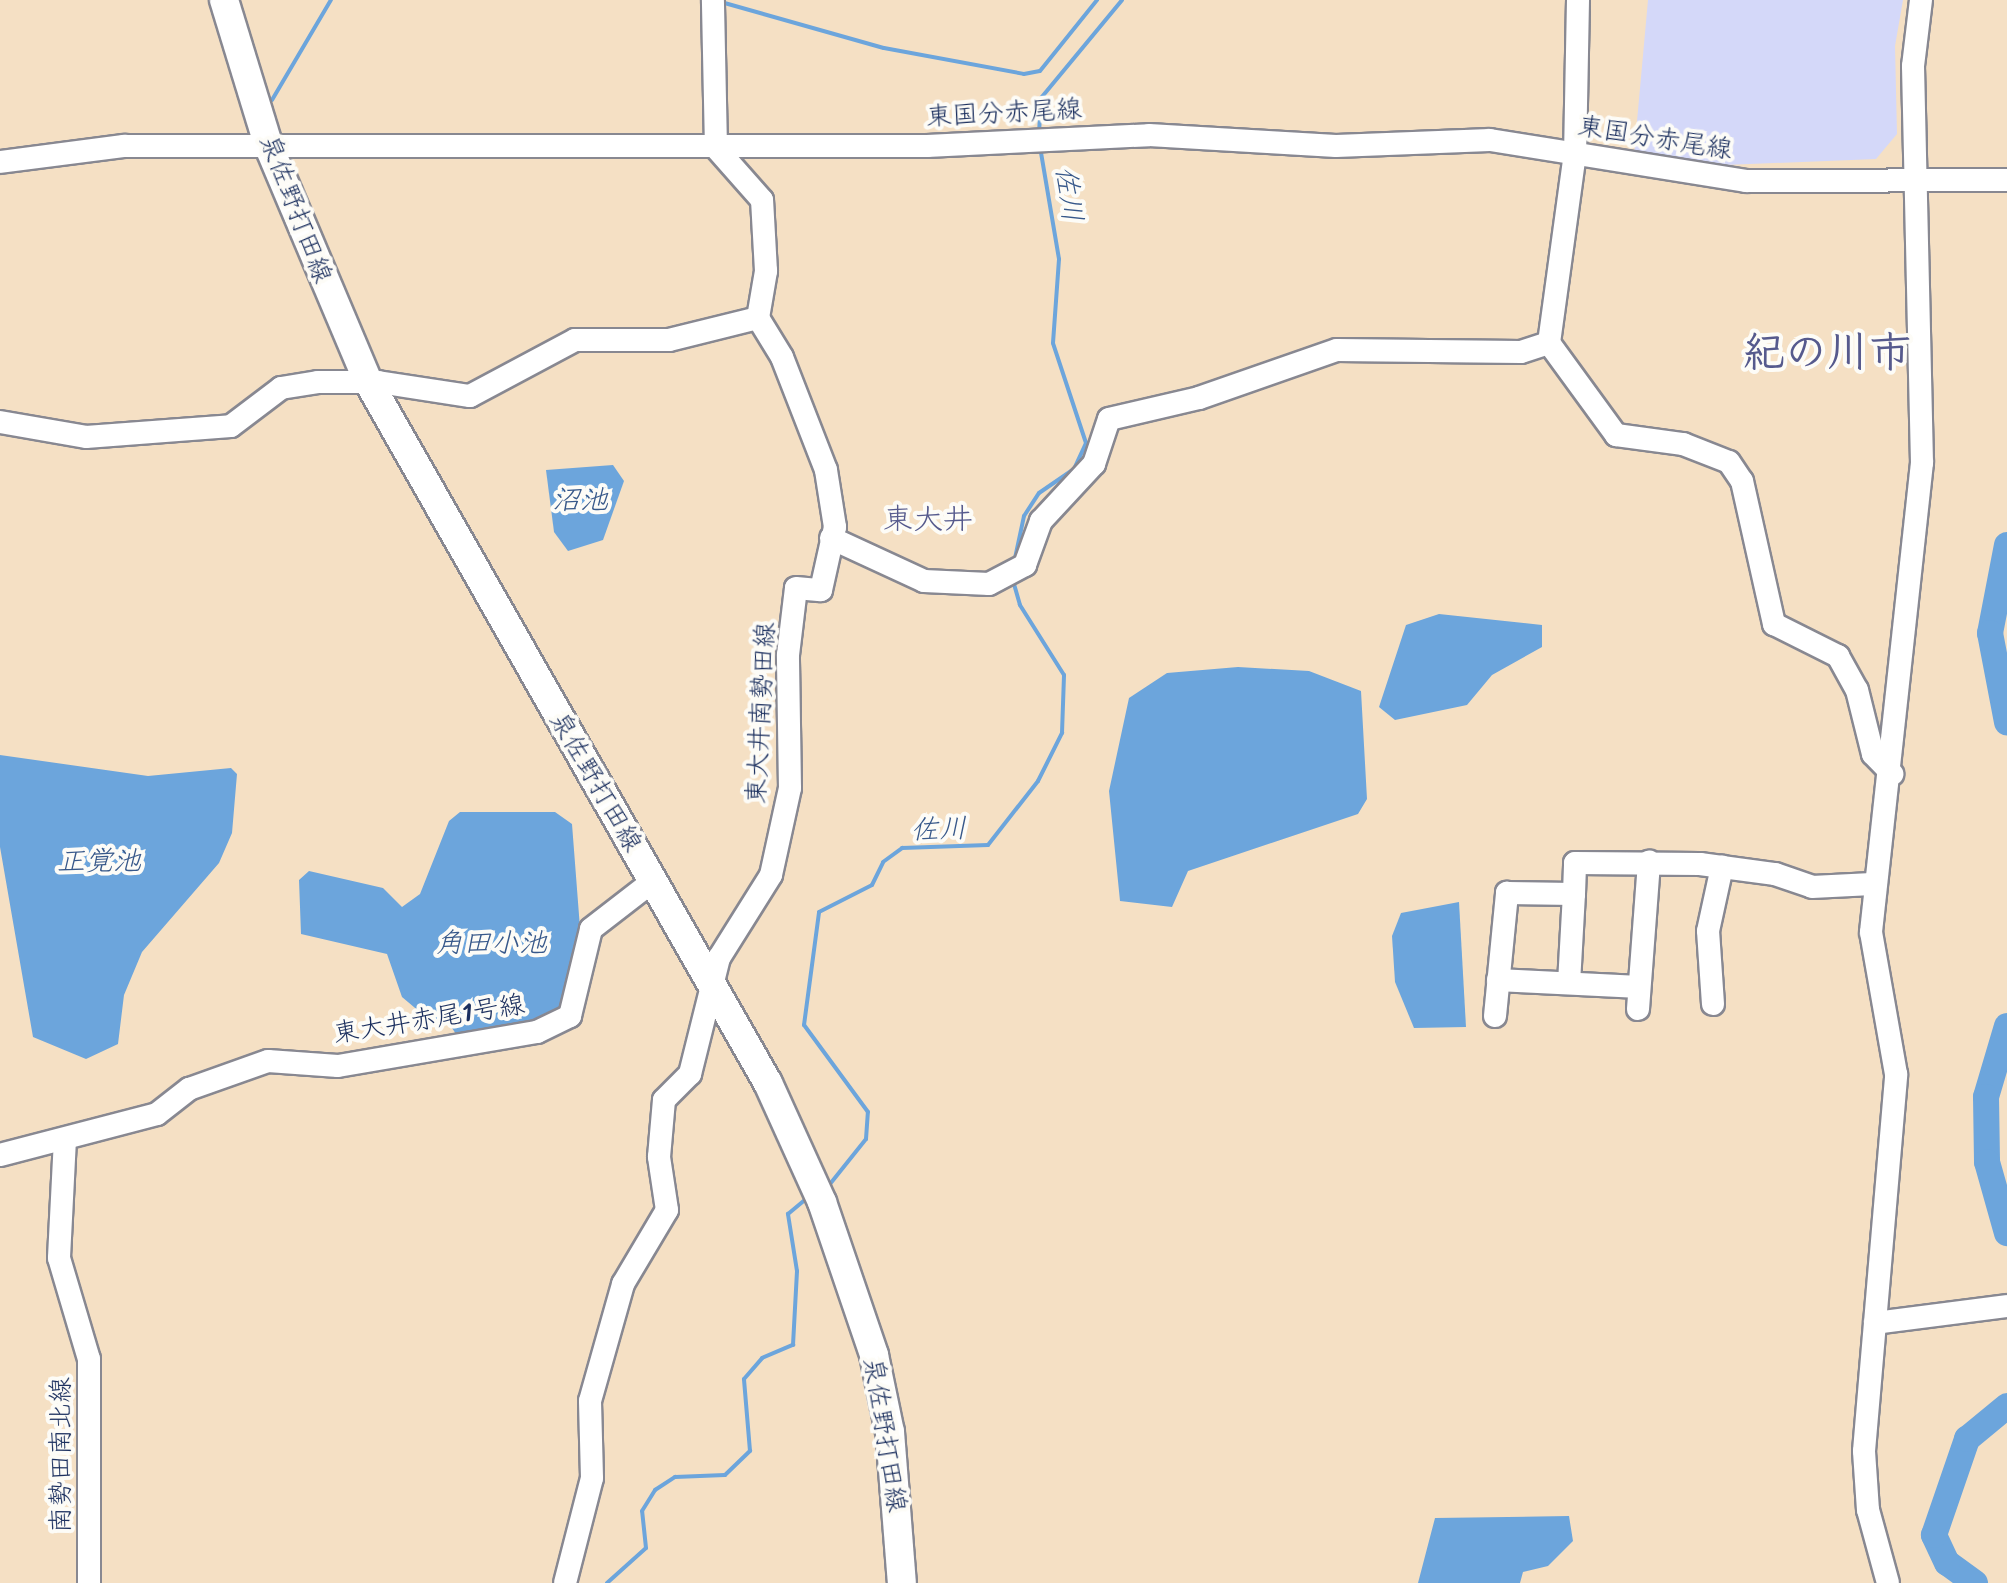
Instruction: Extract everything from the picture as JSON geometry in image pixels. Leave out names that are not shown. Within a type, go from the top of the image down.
[{"type":"main road","name":"泉佐野打田線","points":[[224,0],[269,147],[368,381],[713,988],[818,1191],[887,1416],[902,1583]]},
{"type":"street","points":[[0,422],[86,437],[231,426],[281,388],[368,381],[470,396],[575,340],[669,340],[758,318],[766,271],[762,200],[716,148],[713,0]]},
{"type":"street","points":[[1578,0],[1575,153],[1549,343],[1616,435],[1683,444],[1729,462],[1742,481],[1774,624],[1838,656],[1857,690],[1873,754],[1892,774]]},
{"type":"street","points":[[1888,1583],[1868,1510],[1864,1451],[1896,1074],[1871,932],[1872,884],[1892,774],[1922,463],[1920,178],[1913,66],[1921,0]]},
{"type":"street","name":"東国分赤尾線","points":[[0,162],[124,146],[716,148],[1149,135],[1336,146],[1490,140],[1746,181],[2007,180]]},
{"type":"street","name":"東大井南勢田線","points":[[565,1583],[592,1478],[590,1401],[623,1284],[667,1210],[659,1157],[664,1100],[690,1074],[719,958],[771,875],[790,788],[788,655],[796,588],[821,590],[831,538],[826,470],[782,357],[758,318]]},
{"type":"street","points":[[831,538],[924,581],[989,584],[1014,574],[1041,521],[1094,464],[1109,419],[1199,398],[1337,350],[1521,352],[1549,343]]},
{"type":"street","points":[[1569,983],[1575,863],[1649,861],[1722,867],[1812,887],[1872,884]]},
{"type":"street","points":[[1498,980],[1569,983],[1638,998],[1649,861]]},
{"type":"street","points":[[1713,1004],[1708,931],[1722,867]]},
{"type":"street","name":"東大井赤尾1号線","points":[[0,1155],[157,1114],[189,1089],[268,1061],[338,1066],[537,1032],[570,1016],[591,929],[653,881]]},
{"type":"street","points":[[1495,1016],[1507,893],[1574,894]]},
{"type":"street","name":"南勢田南北線","points":[[65,1139],[59,1258],[89,1359],[89,1583]]},
{"type":"street","points":[[1875,1323],[2007,1306]]},
{"type":"shaded area","points":[[1648,0],[1903,0],[1895,46],[1897,134],[1876,159],[1701,166],[1634,154]]},
{"type":"water","name":"沼池","points":[[613,465],[624,481],[603,540],[568,551],[554,532],[546,470]]},
{"type":"water","points":[[1439,614],[1542,625],[1542,647],[1492,675],[1467,705],[1395,720],[1379,707],[1406,625]]},
{"type":"water","points":[[1238,667],[1309,671],[1361,691],[1367,799],[1358,814],[1188,871],[1172,907],[1120,901],[1109,791],[1129,698],[1167,673]]},
{"type":"water","name":"正覚池","points":[[0,755],[148,776],[231,768],[237,774],[232,833],[219,863],[142,952],[124,995],[118,1044],[86,1059],[33,1037],[0,847]]},
{"type":"water","name":"角田小池","points":[[460,812],[555,812],[572,824],[580,928],[570,1003],[527,1028],[458,1037],[448,1022],[427,1018],[402,997],[387,954],[301,934],[299,880],[309,871],[383,888],[402,907],[420,894],[449,821]]},
{"type":"water","points":[[1459,902],[1466,1027],[1414,1028],[1395,982],[1392,936],[1401,913]]},
{"type":"water","points":[[1569,1516],[1573,1541],[1548,1566],[1523,1572],[1520,1583],[1418,1583],[1435,1518]]},
{"type":"waterway","points":[[272,100],[331,0]]},
{"type":"waterway","points":[[721,2],[884,48],[1024,74],[1040,71],[1097,0]]},
{"type":"waterway","name":"佐川","points":[[1039,134],[1041,98],[1122,0]]},
{"type":"waterway","name":"佐川","points":[[1014,563],[1024,516],[1039,493],[1074,469],[1086,443],[1053,343],[1059,259],[1040,147]]},
{"type":"waterway","points":[[2007,545],[1990,633],[2007,722]]},
{"type":"waterway","name":"佐川","points":[[826,1189],[866,1139],[868,1112],[804,1025],[819,912],[872,885],[883,862],[902,848],[988,845],[1038,781],[1062,733],[1064,675],[1020,605],[1013,580]]},
{"type":"waterway","points":[[2007,1026],[1986,1097],[1987,1162],[2007,1233]]},
{"type":"waterway","name":"佐川","points":[[607,1583],[646,1548],[642,1511],[655,1490],[675,1477],[725,1475],[750,1451],[744,1379],[762,1358],[793,1345],[797,1271],[788,1214],[807,1198]]},
{"type":"waterway","points":[[1975,1583],[1947,1563],[1934,1535],[1967,1439],[2007,1406]]},
{"type":"district","name":"紀の川市","points":[[1827,352]]},
{"type":"district","name":"東大井","points":[[928,519]]}]
